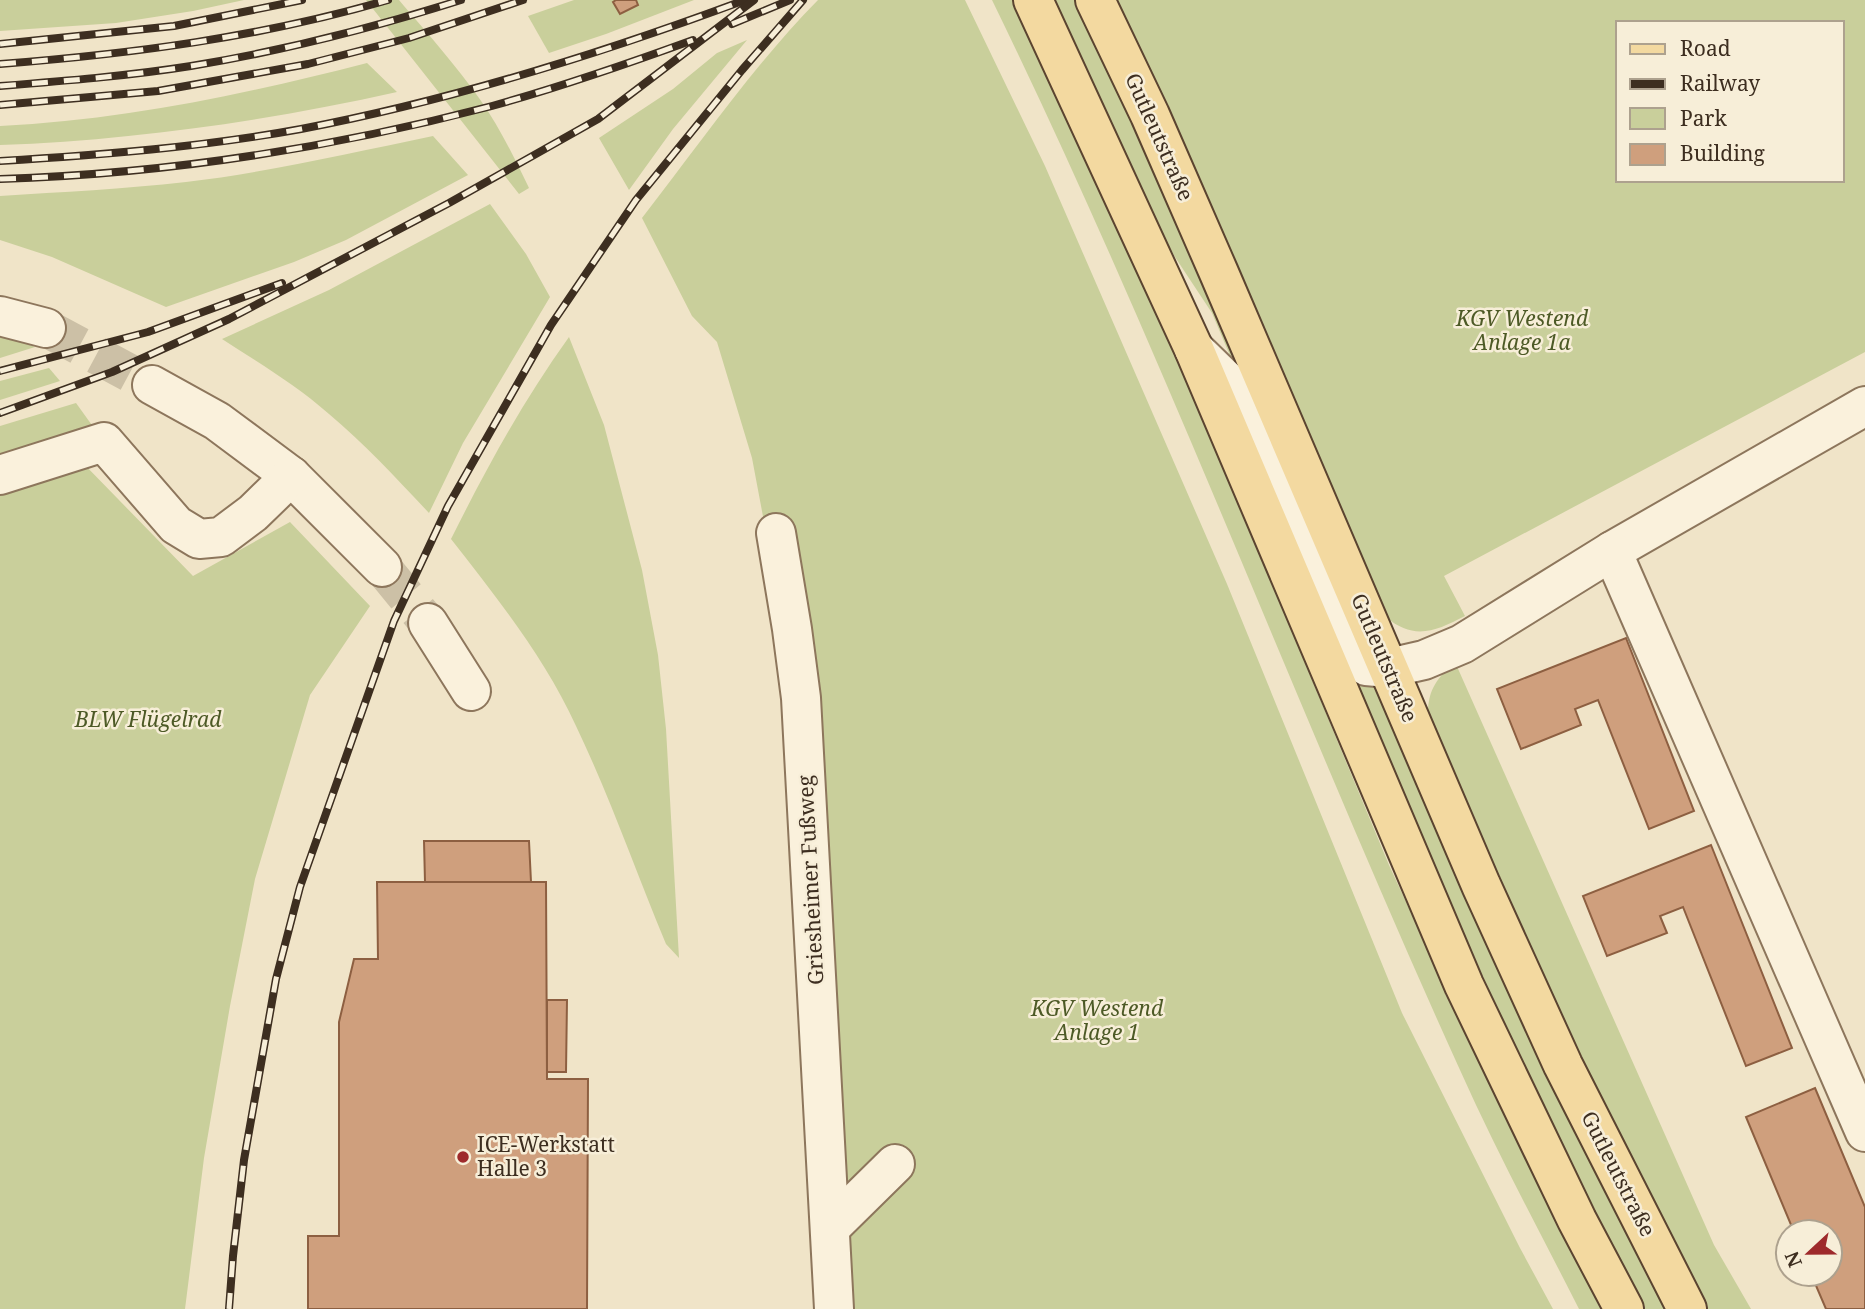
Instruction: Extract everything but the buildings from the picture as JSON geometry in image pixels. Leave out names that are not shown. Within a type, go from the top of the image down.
[{"type":"main road","points":[[1033,0],[1194,349],[1464,985],[1577,1220],[1624,1309]]},
{"type":"main road","name":"Gutleutstraße","points":[[1095,0],[1198,224],[1481,885],[1563,1065],[1687,1309]]},
{"type":"street","points":[[0,316],[46,328]]},
{"type":"street","points":[[1194,349],[1233,387],[1339,637],[1351,654],[1366,666],[1388,668],[1424,660],[1462,644],[1612,551],[1865,406]]},
{"type":"street","points":[[152,385],[217,421],[290,476],[382,567]]},
{"type":"street","points":[[0,475],[104,442],[176,526],[198,539],[221,537],[253,513],[290,476]]},
{"type":"street","name":"Griesheimer Fußweg","points":[[776,533],[801,698],[834,1309]]},
{"type":"street","points":[[1612,551],[1865,1132]]},
{"type":"street","points":[[428,623],[471,691]]},
{"type":"street","points":[[830,1228],[895,1164]]},
{"type":"green space","points":[[0,0],[244,0],[116,23],[0,31]]},
{"type":"green space","points":[[366,0],[399,0],[479,98],[500,131],[529,188],[519,194]]},
{"type":"green space","points":[[574,0],[694,0],[549,53],[528,16]]},
{"type":"green space","name":"KGV Westend Anlage 1","points":[[818,0],[965,0],[1045,166],[1227,584],[1402,1013],[1553,1309],[825,1309],[810,1006],[771,559],[752,458],[717,342],[692,316],[642,218],[749,79]]},
{"type":"green space","points":[[992,0],[1015,0],[1111,207],[1389,865],[1511,1130],[1602,1309],[1579,1309],[1474,1100],[1343,803],[1115,265]]},
{"type":"green space","points":[[1050,0],[1075,0],[1180,224],[1339,614],[1212,313],[1144,203]]},
{"type":"green space","name":"KGV Westend Anlage 1a","points":[[1113,0],[1865,0],[1865,352],[1444,576],[1465,616],[1425,631],[1406,629],[1386,617]]},
{"type":"green space","points":[[747,40],[673,129],[629,190],[599,138],[673,89],[717,53]]},
{"type":"green space","points":[[367,63],[397,92],[200,128],[100,139],[0,145],[0,126],[139,112],[276,85]]},
{"type":"green space","points":[[433,136],[468,175],[346,240],[294,262],[166,307],[52,257],[0,240],[0,196],[140,187],[217,178]]},
{"type":"green space","points":[[490,204],[526,254],[550,297],[463,443],[429,513],[368,450],[316,403],[222,339],[329,290]]},
{"type":"green space","points":[[0,332],[35,347],[0,358]]},
{"type":"green space","points":[[569,337],[604,425],[642,570],[658,655],[666,729],[679,958],[666,944],[600,780],[564,701],[519,629],[451,539],[506,436]]},
{"type":"green space","points":[[49,368],[60,381],[0,400],[0,381]]},
{"type":"green space","points":[[76,403],[94,428],[0,467],[0,426]]},
{"type":"green space","name":"BLW Flügelrad","points":[[81,461],[193,576],[290,522],[370,606],[310,695],[255,879],[204,1158],[185,1309],[0,1309],[0,484]]},
{"type":"green space","points":[[1455,662],[1714,1245],[1751,1309],[1703,1309],[1567,1037],[1428,713],[1435,684]]},
{"type":"green space","points":[[1352,680],[1377,685],[1667,1309],[1645,1309],[1526,1074]]},
{"type":"tunnel","points":[[46,328],[152,385]]},
{"type":"tunnel","points":[[382,567],[428,623]]},
{"type":"railway","points":[[0,44],[174,26],[302,0]]},
{"type":"railway","points":[[0,64],[196,42],[293,24],[388,0]]},
{"type":"railway","points":[[0,86],[167,70],[225,60],[327,38],[461,0]]},
{"type":"railway","points":[[0,105],[158,91],[308,64],[409,38],[523,0]]},
{"type":"railway","points":[[0,161],[189,145],[301,129],[358,117],[526,74],[745,0]]},
{"type":"railway","points":[[0,413],[112,372],[229,319],[449,203],[598,119],[754,0]]},
{"type":"railway","points":[[732,24],[790,0]]},
{"type":"railway","points":[[229,1309],[244,1160],[276,979],[300,887],[394,621],[448,506],[551,325],[636,200],[803,0]]},
{"type":"railway","points":[[0,179],[186,165],[371,134],[517,99],[693,40]]},
{"type":"railway","points":[[0,371],[148,332],[282,283]]},
{"type":"place","name":"ICE-Werkstatt Halle 3","points":[[463,1157]]}]
